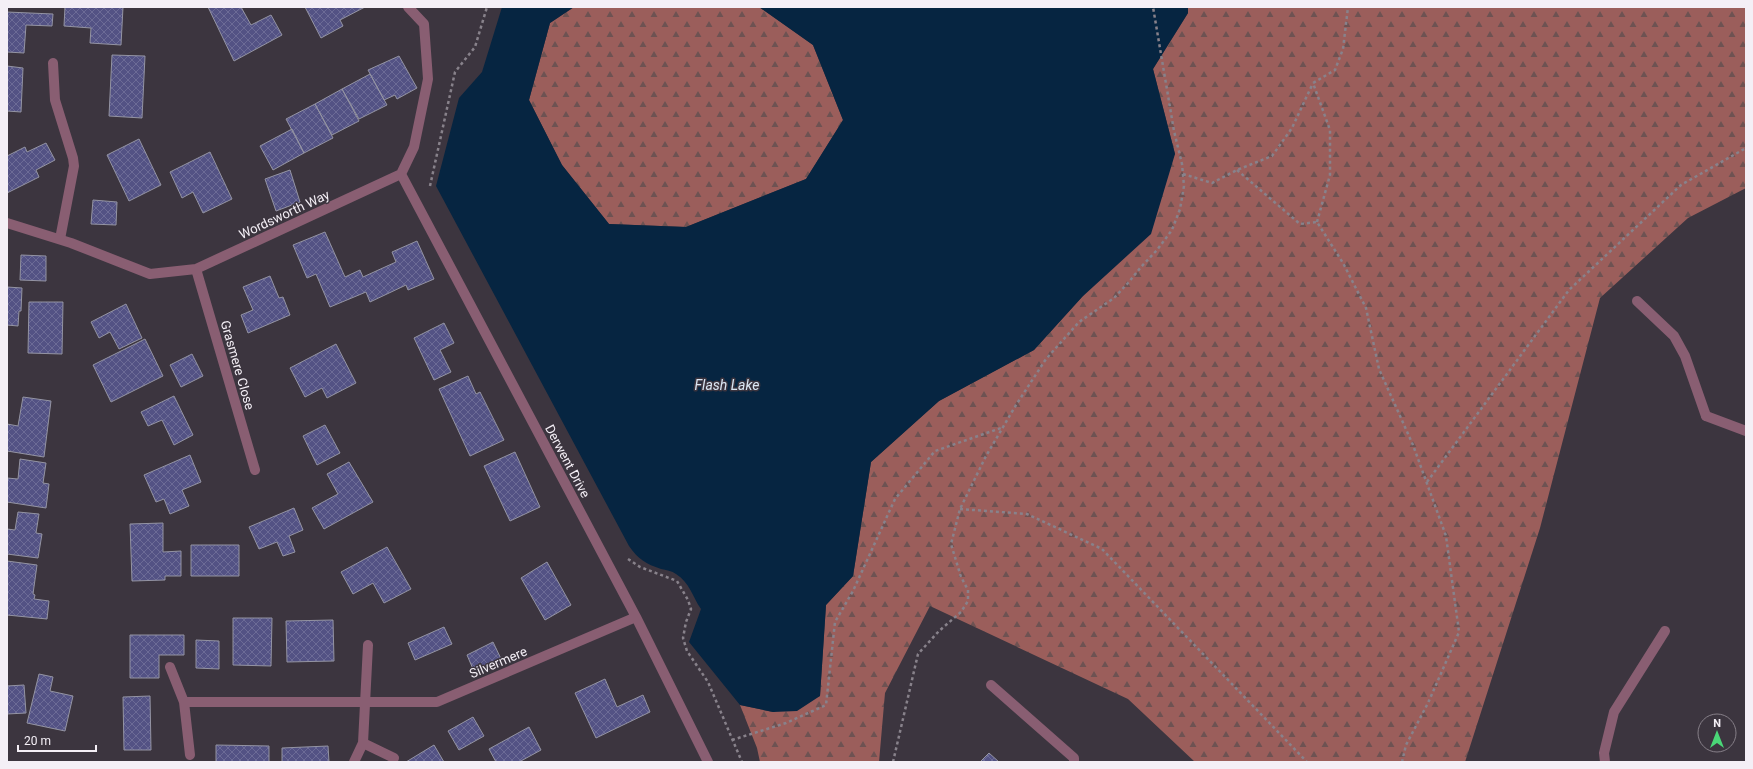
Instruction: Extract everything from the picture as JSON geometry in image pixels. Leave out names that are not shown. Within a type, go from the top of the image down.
[{"type":"street","points":[[401,174],[414,147],[428,79],[424,24],[408,7]]},
{"type":"street","points":[[53,63],[54,100],[73,158],[74,166],[60,239]]},
{"type":"street","name":"Wordsworth Way","points":[[7,223],[60,239],[150,274],[196,268],[401,174]]},
{"type":"street","name":"Derwent Drive","points":[[401,174],[636,617],[708,762]]},
{"type":"street","name":"Grasmere Close","points":[[196,268],[255,470]]},
{"type":"street","points":[[1637,301],[1674,336],[1685,356],[1706,416],[1746,431]]},
{"type":"street","name":"Silvermere","points":[[184,702],[437,702],[636,617]]},
{"type":"street","points":[[1605,762],[1604,753],[1614,712],[1665,631]]},
{"type":"street","points":[[354,762],[363,743],[368,645]]},
{"type":"street","points":[[170,667],[184,702],[190,755]]},
{"type":"street","points":[[991,684],[1074,758],[1074,762]]},
{"type":"street","points":[[363,743],[394,758]]},
{"type":"path","points":[[431,191],[429,183],[455,72],[475,47],[487,7]]},
{"type":"path","points":[[893,762],[903,713],[918,654],[939,631],[961,612],[968,601],[968,590],[961,577],[951,544],[960,509],[986,456],[1016,405],[1046,359],[1079,322],[1114,298],[1128,283],[1140,267],[1157,250],[1172,230],[1180,209],[1184,186],[1183,174],[1161,61],[1153,7]]},
{"type":"path","points":[[1183,174],[1212,183],[1237,170],[1272,156],[1292,128],[1313,83],[1336,70],[1343,49],[1348,7]]},
{"type":"path","points":[[1313,83],[1330,130],[1330,175],[1317,222],[1343,263],[1366,308],[1379,369],[1413,445],[1446,536],[1459,632],[1428,703],[1406,745],[1402,762]]},
{"type":"path","points":[[1426,482],[1569,290],[1681,186],[1746,148]]},
{"type":"path","points":[[1237,170],[1300,224],[1317,222]]},
{"type":"path","points":[[732,740],[786,723],[826,705],[835,622],[853,591],[895,499],[935,451],[1002,428]]},
{"type":"path","points":[[960,509],[1027,514],[1102,549],[1307,762]]},
{"type":"path","points":[[626,558],[640,567],[677,581],[691,609],[686,622],[684,638],[687,651],[708,682],[742,762]]},
{"type":"green space","points":[[574,7],[759,7],[813,45],[843,120],[806,179],[686,227],[609,224],[562,165],[529,100],[550,23]]},
{"type":"green space","points":[[1188,7],[1746,7],[1746,188],[1688,218],[1600,298],[1540,528],[1465,762],[1195,762],[1128,699],[930,606],[885,693],[879,762],[760,762],[757,748],[740,705],[773,712],[820,696],[826,605],[853,576],[871,462],[939,401],[1034,350],[1082,297],[1175,154],[1153,69],[1188,13]]},
{"type":"water","name":"Flash Lake","points":[[502,7],[574,7],[550,23],[529,100],[562,165],[609,224],[686,227],[806,179],[843,120],[813,45],[759,7],[1188,7],[1188,13],[1153,69],[1175,154],[1151,234],[1082,297],[1034,350],[939,401],[871,462],[853,576],[826,605],[820,696],[797,711],[773,712],[740,705],[689,642],[701,609],[685,581],[673,572],[651,565],[639,558],[629,546],[436,186],[459,98],[482,72]]},
{"type":"building","points":[[65,7],[123,7],[121,45],[90,43],[91,28],[64,26]]},
{"type":"building","points":[[208,7],[241,7],[251,25],[271,15],[282,35],[234,61]]},
{"type":"building","points":[[305,7],[365,7],[340,20],[343,26],[321,38]]},
{"type":"building","points":[[7,12],[53,14],[52,26],[26,25],[24,53],[7,52]]},
{"type":"building","points":[[112,55],[145,56],[142,118],[109,116]]},
{"type":"building","points":[[399,56],[417,88],[397,99],[395,95],[384,100],[368,70]]},
{"type":"building","points":[[7,66],[23,68],[21,112],[7,111]]},
{"type":"building","points":[[370,74],[387,105],[359,119],[342,89]]},
{"type":"building","points":[[342,89],[359,121],[332,135],[315,104]]},
{"type":"building","points":[[315,104],[333,138],[304,153],[286,119]]},
{"type":"building","points":[[292,129],[304,153],[273,170],[260,146]]},
{"type":"building","points":[[139,139],[161,185],[129,201],[107,155]]},
{"type":"building","points":[[46,143],[55,160],[36,170],[39,177],[7,193],[7,156],[25,147],[27,152]]},
{"type":"building","points":[[210,152],[232,199],[203,213],[193,192],[182,198],[170,172]]},
{"type":"building","points":[[290,170],[300,202],[276,211],[265,179]]},
{"type":"building","points":[[93,200],[117,202],[116,225],[91,224]]},
{"type":"building","points":[[325,232],[345,277],[360,270],[363,277],[396,262],[392,252],[417,241],[434,279],[408,290],[406,285],[370,302],[366,292],[330,307],[316,274],[307,278],[293,245]]},
{"type":"building","points":[[21,255],[46,256],[46,281],[20,280]]},
{"type":"building","points":[[270,276],[279,298],[283,297],[290,315],[248,333],[241,315],[253,310],[243,287]]},
{"type":"building","points":[[7,287],[22,288],[21,311],[19,311],[18,326],[7,325]]},
{"type":"building","points":[[29,302],[63,302],[62,354],[28,353]]},
{"type":"building","points":[[126,304],[142,338],[119,349],[110,332],[99,338],[91,322]]},
{"type":"building","points":[[444,323],[454,343],[440,350],[451,372],[434,380],[414,338]]},
{"type":"building","points":[[145,339],[163,376],[111,402],[93,365]]},
{"type":"building","points":[[336,344],[356,383],[327,398],[322,388],[305,397],[290,368]]},
{"type":"building","points":[[192,354],[203,376],[181,387],[170,365]]},
{"type":"building","points":[[468,376],[476,394],[480,392],[504,440],[470,456],[439,389]]},
{"type":"building","points":[[174,396],[193,435],[174,445],[162,420],[148,426],[141,412]]},
{"type":"building","points":[[23,397],[51,401],[44,457],[7,451],[7,424],[18,426]]},
{"type":"building","points":[[325,425],[340,453],[317,465],[303,436]]},
{"type":"building","points":[[515,452],[540,507],[510,521],[484,466]]},
{"type":"building","points":[[190,455],[201,482],[182,490],[189,506],[170,514],[164,499],[156,502],[144,475]]},
{"type":"building","points":[[20,459],[46,463],[43,483],[49,484],[46,508],[7,502],[7,478],[18,479]]},
{"type":"building","points":[[349,462],[373,502],[324,529],[312,508],[338,494],[327,474]]},
{"type":"building","points":[[294,508],[303,530],[289,536],[295,552],[283,556],[277,542],[259,549],[249,527]]},
{"type":"building","points":[[18,512],[39,514],[36,533],[42,534],[38,558],[7,554],[7,529],[15,530]]},
{"type":"building","points":[[163,523],[163,552],[181,551],[181,576],[165,576],[165,580],[132,581],[130,524]]},
{"type":"building","points":[[191,545],[239,545],[239,576],[191,576]]},
{"type":"building","points":[[387,547],[411,589],[384,603],[373,583],[353,594],[341,572]]},
{"type":"building","points":[[7,561],[37,565],[33,594],[35,595],[34,599],[49,601],[47,619],[7,615]]},
{"type":"building","points":[[547,562],[571,605],[545,620],[521,578]]},
{"type":"building","points":[[233,618],[272,618],[271,666],[233,665]]},
{"type":"building","points":[[333,620],[334,661],[287,662],[286,621]]},
{"type":"building","points":[[444,627],[452,644],[415,660],[408,643]]},
{"type":"building","points":[[130,635],[184,635],[184,655],[159,655],[159,678],[130,678]]},
{"type":"building","points":[[196,640],[219,641],[219,669],[196,668]]},
{"type":"building","points":[[493,642],[503,663],[476,676],[467,655]]},
{"type":"building","points":[[39,674],[53,677],[50,691],[73,696],[65,731],[27,723]]},
{"type":"building","points":[[605,679],[617,707],[643,695],[650,712],[596,738],[575,693]]},
{"type":"building","points":[[24,685],[26,713],[7,714],[7,686]]},
{"type":"building","points":[[150,696],[151,750],[124,750],[123,697]]},
{"type":"building","points":[[473,717],[484,736],[459,750],[448,731]]},
{"type":"building","points":[[529,727],[541,750],[519,762],[496,762],[489,749]]},
{"type":"building","points":[[216,745],[269,746],[269,762],[216,762]]},
{"type":"building","points":[[434,745],[444,762],[406,762]]},
{"type":"building","points":[[328,746],[329,762],[282,762],[282,748]]},
{"type":"building","points":[[989,753],[999,762],[980,762]]}]
